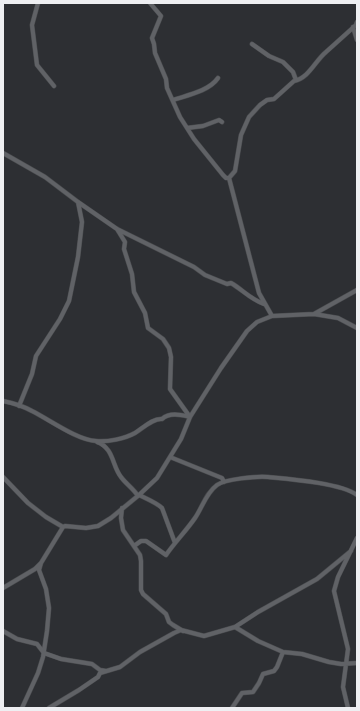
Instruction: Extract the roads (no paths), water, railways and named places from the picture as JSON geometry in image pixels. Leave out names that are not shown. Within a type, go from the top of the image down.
[{"type":"street","points":[[38,3],[32,25],[36,64],[54,86]]},
{"type":"street","points":[[150,3],[161,16],[152,38],[155,53],[166,79],[167,88],[187,128],[223,175],[226,178],[229,178]]},
{"type":"street","points":[[229,178],[235,171],[241,135],[249,117],[260,105],[267,100],[274,99],[296,80],[307,74],[326,52],[353,28],[357,22]]},
{"type":"street","points":[[353,28],[357,40]]},
{"type":"street","points":[[252,44],[268,55],[282,62],[293,72],[296,80]]},
{"type":"street","points":[[173,100],[201,91],[213,84],[218,78]]},
{"type":"street","points":[[187,128],[201,127],[219,120],[222,122]]},
{"type":"street","points":[[3,153],[45,177],[117,229],[217,280],[228,284],[231,282],[252,299],[264,304]]},
{"type":"street","points":[[229,178],[259,293],[272,316]]},
{"type":"street","points":[[19,406],[32,374],[36,356],[60,319],[69,300],[78,257],[82,222],[78,202]]},
{"type":"street","points":[[117,229],[125,242],[124,249],[132,274],[134,292],[145,313],[148,328],[163,339],[170,352],[170,389],[190,417]]},
{"type":"street","points":[[314,314],[357,290]]},
{"type":"street","points":[[3,477],[28,502],[46,517],[63,527],[86,528],[98,526],[111,518],[157,478],[181,439],[190,417],[221,368],[248,331],[257,322],[272,316],[314,314],[338,318],[357,328]]},
{"type":"street","points":[[3,401],[31,410],[71,432],[100,443],[109,452],[120,477],[135,491],[138,496],[158,504],[162,508],[175,543]]},
{"type":"street","points":[[95,441],[129,436],[150,423],[166,416],[178,415],[190,417]]},
{"type":"street","points":[[170,457],[222,478],[224,482]]},
{"type":"street","points":[[134,546],[146,541],[166,554],[194,519],[217,485],[236,479],[266,476],[318,483],[347,490],[357,495]]},
{"type":"street","points":[[122,508],[121,518],[123,530],[140,555],[141,590],[143,594],[166,614],[169,622],[185,632]]},
{"type":"street","points":[[3,588],[35,569],[41,563],[63,527]]},
{"type":"street","points":[[348,708],[343,687],[348,649],[334,591],[344,562],[352,551],[357,538]]},
{"type":"street","points":[[49,708],[79,690],[100,673],[120,667],[140,652],[174,633],[181,630],[204,636],[235,627],[258,612],[317,579],[352,551]]},
{"type":"street","points":[[22,708],[38,673],[44,653],[48,631],[49,608],[46,589],[39,570],[41,563]]},
{"type":"street","points":[[235,627],[258,641],[283,652],[302,654],[329,662],[347,664],[357,663]]},
{"type":"street","points":[[3,631],[17,639],[37,644],[44,653],[61,659],[92,664],[100,670],[107,672]]},
{"type":"street","points":[[232,708],[242,693],[253,692],[260,682],[263,674],[274,671],[283,652]]}]
